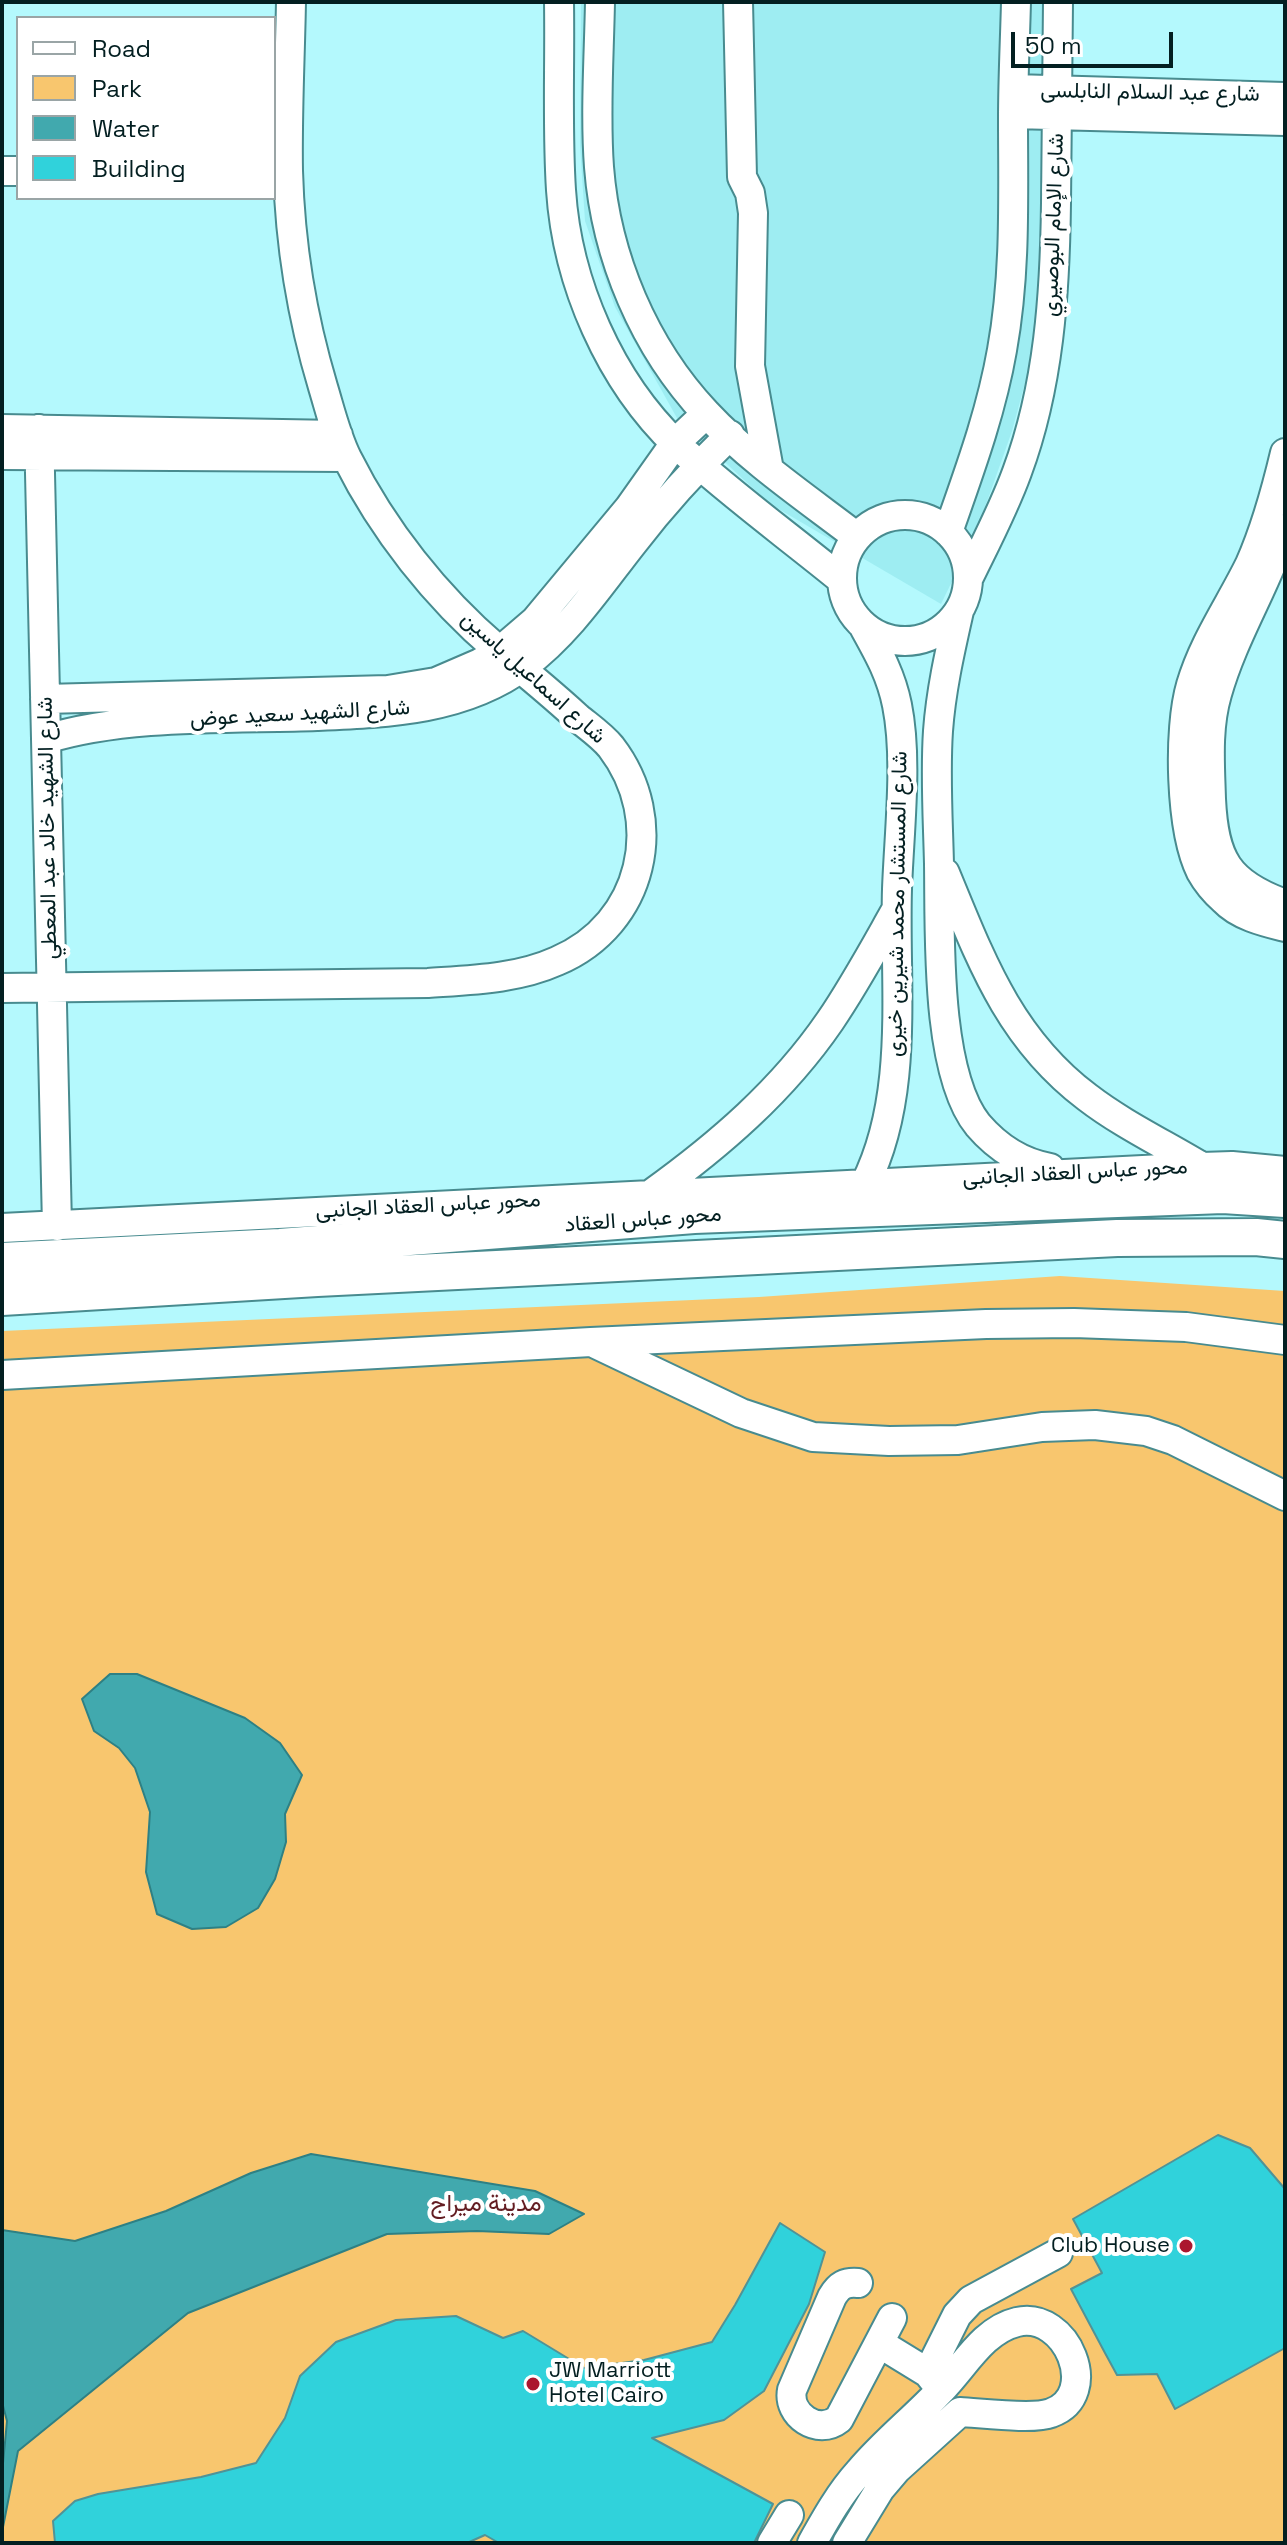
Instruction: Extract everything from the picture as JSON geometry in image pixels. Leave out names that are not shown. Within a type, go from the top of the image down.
[{"type":"main road","name":"محور عباس العقاد","points":[[2,1297],[239,1283],[320,1261],[694,1215],[755,1201],[1079,1186],[1285,1199]]},
{"type":"main road","name":"محور عباس العقاد","points":[[2,1261],[218,1251],[320,1261],[1117,1238],[1242,1237],[1285,1240]]},
{"type":"main road","points":[[218,1251],[224,1261],[241,1269],[243,1276],[239,1283]]},
{"type":"street","name":"شارع اسماعيل ياسين","points":[[2,988],[428,983],[496,978],[558,961],[590,942],[616,916],[634,884],[642,848],[641,811],[629,776],[609,745],[474,629],[437,590],[373,504],[342,446],[312,350],[281,174],[291,2]]},
{"type":"street","points":[[559,2],[561,191],[567,238],[579,284],[596,328],[618,370],[675,443],[842,580]]},
{"type":"street","points":[[600,2],[599,165],[611,239],[637,310],[675,375],[706,414],[769,470],[857,537]]},
{"type":"street","points":[[738,2],[742,177],[750,193],[753,213],[750,366],[769,470]]},
{"type":"street","name":"شارع الإمام البوصيري","points":[[948,532],[978,448],[1002,351],[1013,251],[1016,2]]},
{"type":"street","name":"شارع الإمام البوصيري","points":[[969,577],[1018,470],[1041,379],[1052,311],[1056,257],[1058,2]]},
{"type":"street","name":"شارع عبد السلام النابلسى","points":[[1057,104],[1285,97]]},
{"type":"street","name":"شارع عبد السلام النابلسى","points":[[1014,102],[1285,121]]},
{"type":"street","name":"شارع الشهيد سعيد عوض","points":[[46,739],[133,722],[386,713],[432,706],[478,691],[511,659],[535,621],[629,508],[675,443],[706,414]]},
{"type":"street","points":[[2,429],[40,442],[342,446]]},
{"type":"street","name":"شارع الشهيد سعيد عوض","points":[[45,699],[388,690],[436,682],[480,663],[511,659],[565,630],[667,500],[730,435]]},
{"type":"street","points":[[2,455],[40,442]]},
{"type":"street","name":"شارع الشهيد خالد عبد المعطي","points":[[40,442],[57,1226]]},
{"type":"street","points":[[1285,453],[1269,514],[1250,564],[1204,648],[1190,688],[1183,766],[1188,835],[1201,873],[1226,903],[1258,920],[1285,927]]},
{"type":"street","points":[[901,515],[917,516],[948,532],[966,560],[969,577],[959,611],[948,625],[933,636],[897,642],[880,637],[864,627],[852,614],[842,580],[843,564],[857,537],[885,518],[901,515]]},
{"type":"street","points":[[1285,529],[1216,696],[1209,757],[1213,829],[1221,856],[1238,881],[1265,897],[1285,904]]},
{"type":"street","name":"شارع المستشار محمد شيرين خيرى","points":[[959,611],[941,699],[938,732],[941,972],[948,1045],[959,1086],[977,1124],[1007,1152],[1079,1186]]},
{"type":"street","name":"شارع المستشار محمد شيرين خيرى","points":[[864,627],[890,675],[902,746],[896,910],[897,1051],[885,1132],[865,1184]]},
{"type":"street","points":[[939,859],[983,962],[1009,1013],[1032,1046],[1088,1099],[1202,1167]]},
{"type":"street","points":[[651,1194],[703,1157],[792,1070],[830,1021],[896,910]]},
{"type":"street","name":"محور عباس العقاد الجانبى","points":[[2,1228],[651,1194],[755,1201],[865,1184],[1079,1186],[1202,1167],[1232,1166],[1285,1171]]},
{"type":"street","points":[[2,1375],[591,1342],[986,1324],[1186,1327],[1285,1340]]},
{"type":"street","points":[[591,1342],[741,1413],[813,1437],[958,1440],[1042,1427],[1095,1425],[1173,1440],[1285,1496]]},
{"type":"street","points":[[934,2382],[957,2315],[971,2300],[1058,2253]]},
{"type":"street","points":[[858,2283],[842,2284],[832,2297],[792,2390],[790,2399],[797,2414],[816,2426],[833,2425],[886,2331],[960,2412]]},
{"type":"street","points":[[812,2543],[857,2473],[934,2382],[1001,2327],[1020,2321],[1036,2322],[1051,2327],[1063,2338],[1075,2367],[1076,2382],[1071,2397],[1062,2408],[1048,2415],[960,2412],[888,2479],[867,2507],[847,2543]]},
{"type":"street","points":[[772,2543],[789,2515]]},
{"type":"shaded area","points":[[581,2],[1047,2],[1047,111],[1034,350],[1012,431],[977,530],[941,604],[770,504],[677,418],[615,307],[585,221],[580,145]]},
{"type":"green space","points":[[1060,1276],[1285,1291],[1285,2543],[2,2543],[2,1331],[759,1297]]},
{"type":"water","points":[[110,1674],[137,1674],[245,1718],[280,1743],[302,1775],[285,1814],[286,1842],[275,1879],[258,1908],[226,1927],[192,1929],[157,1914],[146,1872],[150,1812],[135,1768],[119,1748],[94,1731],[82,1699]]},
{"type":"water","points":[[311,2154],[535,2191],[584,2214],[549,2234],[477,2231],[387,2234],[188,2313],[18,2451],[2,2532],[2,2474],[7,2421],[2,2402],[2,2230],[75,2241],[166,2211],[251,2173]]},
{"type":"building","name":"Club House","points":[[1218,2135],[1250,2148],[1285,2189],[1285,2348],[1175,2409],[1157,2374],[1117,2375],[1105,2353],[1071,2289],[1102,2273],[1073,2219]]},
{"type":"building","name":"JW Marriott Hotel Cairo","points":[[780,2223],[825,2252],[809,2304],[764,2391],[724,2420],[652,2438],[773,2504],[754,2543],[499,2543],[485,2535],[467,2543],[55,2543],[53,2521],[75,2501],[98,2494],[201,2477],[256,2463],[285,2418],[300,2376],[336,2342],[396,2320],[456,2316],[503,2338],[523,2331],[584,2368],[644,2360],[712,2342]]},
{"type":"place","name":"Club House","points":[[1186,2246]]},
{"type":"place","name":"JW Marriott Hotel Cairo","points":[[533,2384]]},
{"type":"district","name":"مدينة ميراج","points":[[486,2204]]}]
